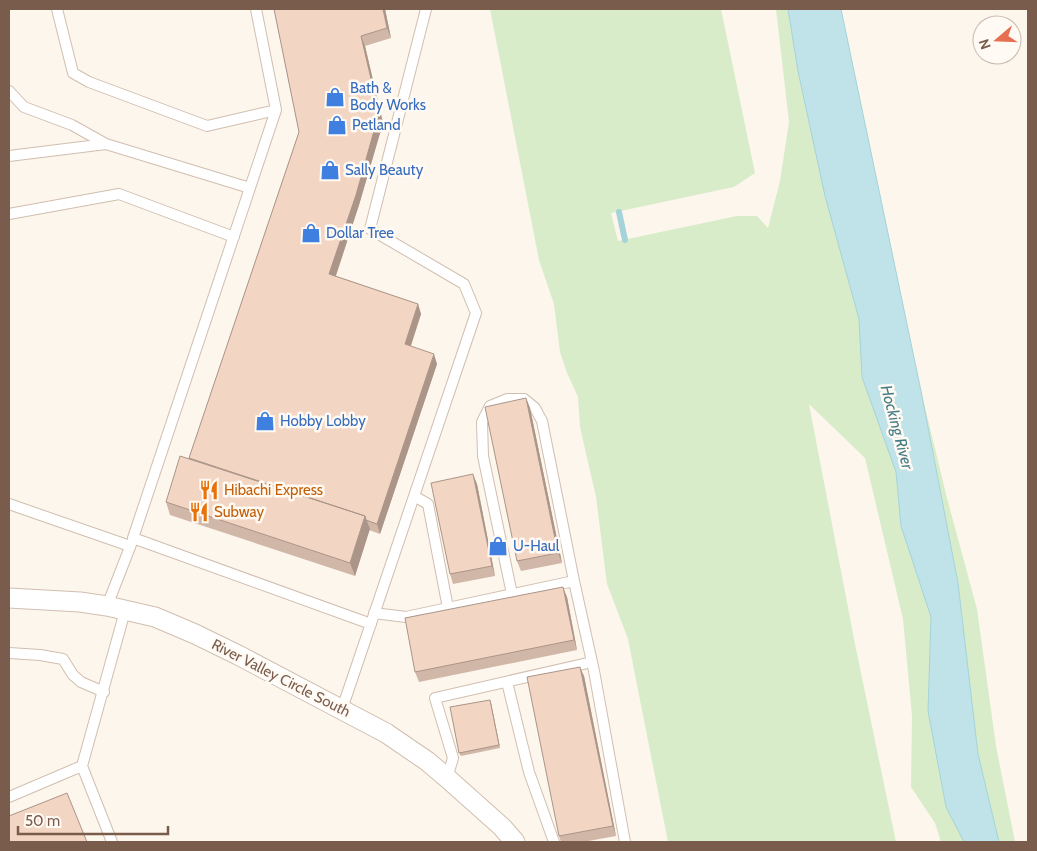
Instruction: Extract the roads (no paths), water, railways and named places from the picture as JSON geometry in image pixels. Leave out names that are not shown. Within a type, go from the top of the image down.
[{"type":"street","name":"River Valley Circle South","points":[[9,598],[80,602],[155,617],[238,654],[386,733],[447,778],[515,842]]},
{"type":"lane","points":[[57,9],[73,73],[89,82],[207,126],[276,110]]},
{"type":"lane","points":[[107,606],[132,542],[276,110],[256,9]]},
{"type":"lane","points":[[342,709],[476,313],[464,284],[370,229],[426,9]]},
{"type":"lane","points":[[9,92],[24,108],[72,125],[106,144],[250,188]]},
{"type":"lane","points":[[9,156],[106,144]]},
{"type":"lane","points":[[9,214],[119,194],[234,237]]},
{"type":"lane","points":[[512,594],[483,456],[482,422],[490,406],[506,399],[524,399],[535,408],[542,421],[592,662],[625,842]]},
{"type":"lane","points":[[414,496],[428,504],[448,608]]},
{"type":"lane","points":[[9,504],[132,542],[371,624]]},
{"type":"lane","points":[[374,613],[406,617],[574,581]]},
{"type":"lane","points":[[112,842],[82,766],[125,611]]},
{"type":"lane","points":[[9,653],[40,654],[63,659],[73,675],[81,682],[104,692]]},
{"type":"lane","points":[[447,778],[453,758],[435,698],[592,662]]},
{"type":"lane","points":[[507,682],[529,772],[554,842]]},
{"type":"lane","points":[[9,797],[82,766]]},
{"type":"water","name":"Hocking River","points":[[788,9],[841,9],[921,391],[958,583],[978,754],[999,842],[964,842],[946,807],[928,711],[931,617],[901,526],[896,472],[862,377],[859,319],[825,196],[798,71]]},
{"type":"waterway","points":[[619,212],[625,240]]},
{"type":"place","name":"Bath & Body Works","points":[[335,97]]},
{"type":"place","name":"Petland","points":[[337,125]]},
{"type":"place","name":"Sally Beauty","points":[[330,170]]},
{"type":"place","name":"Dollar Tree","points":[[311,233]]},
{"type":"place","name":"Hobby Lobby","points":[[265,421]]},
{"type":"place","name":"Hibachi Express","points":[[209,490]]},
{"type":"place","name":"Subway","points":[[199,512]]},
{"type":"place","name":"U-Haul","points":[[498,546]]}]
